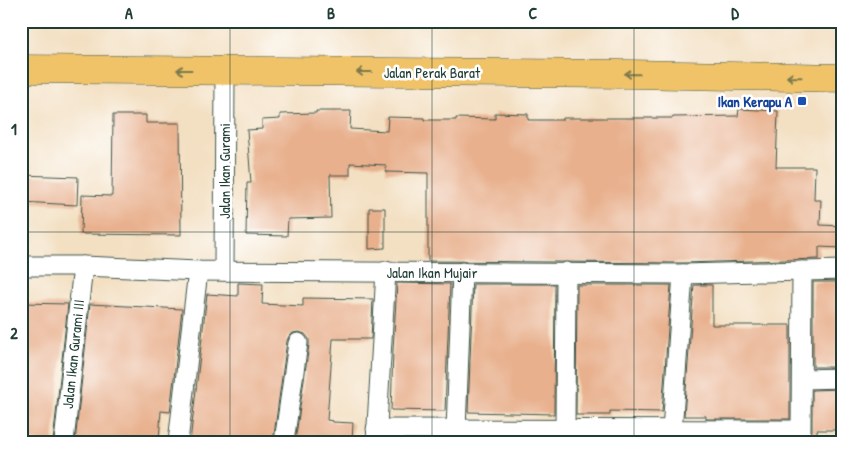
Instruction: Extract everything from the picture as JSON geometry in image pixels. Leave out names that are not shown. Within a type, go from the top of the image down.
[{"type":"highway","name":"Jalan Perak Barat","points":[[21,69],[630,74],[843,78]]},
{"type":"street","name":"Jalan Ikan Gurami","points":[[224,270],[225,71]]},
{"type":"street","name":"Jalan Ikan Mujair","points":[[21,266],[83,266],[198,271],[683,274],[843,270]]},
{"type":"street","name":"Jalan Ikan Gurami III","points":[[64,442],[83,266]]},
{"type":"street","points":[[178,442],[198,271]]},
{"type":"street","points":[[386,271],[376,436],[456,430],[801,430],[802,271]]},
{"type":"street","points":[[456,430],[462,272]]},
{"type":"street","points":[[565,430],[566,272]]},
{"type":"street","points":[[672,431],[683,274]]},
{"type":"street","points":[[284,442],[298,343]]},
{"type":"street","points":[[802,379],[843,378]]},
{"type":"building","points":[[739,109],[778,111],[776,167],[815,167],[814,200],[821,200],[820,225],[843,226],[843,248],[819,247],[819,259],[683,263],[428,261],[428,173],[386,172],[386,165],[350,163],[350,175],[330,175],[331,218],[288,219],[287,236],[246,235],[247,183],[251,183],[247,130],[262,129],[262,120],[280,119],[280,114],[351,111],[350,129],[387,131],[388,117],[424,118],[424,120],[456,120],[456,118],[495,119],[495,113],[528,114],[528,120],[563,120],[563,118],[673,118],[738,116]]},
{"type":"building","points":[[113,115],[146,115],[146,123],[180,123],[181,235],[81,234],[82,195],[112,196]]},
{"type":"building","points":[[21,175],[78,177],[77,205],[21,202]]},
{"type":"building","points":[[369,208],[385,208],[385,248],[369,249]]},
{"type":"building","points":[[813,282],[843,282],[843,367],[813,367]]},
{"type":"building","points":[[238,283],[263,284],[262,304],[303,306],[303,298],[373,299],[371,339],[333,339],[327,420],[353,423],[352,442],[295,442],[309,345],[309,339],[305,334],[299,332],[289,336],[287,341],[273,442],[190,442],[207,294],[238,296]]},
{"type":"building","points":[[397,283],[450,284],[445,411],[391,410]]},
{"type":"building","points":[[473,284],[555,284],[554,414],[468,412]]},
{"type":"building","points":[[577,285],[671,285],[662,412],[610,411],[610,415],[576,415]]},
{"type":"building","points":[[694,285],[712,285],[712,325],[790,325],[790,419],[706,419],[706,416],[684,416]]},
{"type":"building","points":[[21,303],[68,304],[53,442],[21,440]]},
{"type":"building","points":[[90,304],[182,309],[170,412],[161,411],[159,442],[75,442]]},
{"type":"building","points":[[843,389],[843,430],[817,430],[817,442],[706,442],[806,440],[812,430],[812,390]]},
{"type":"place","name":"Ikan Kerapu A","points":[[802,101]]}]
